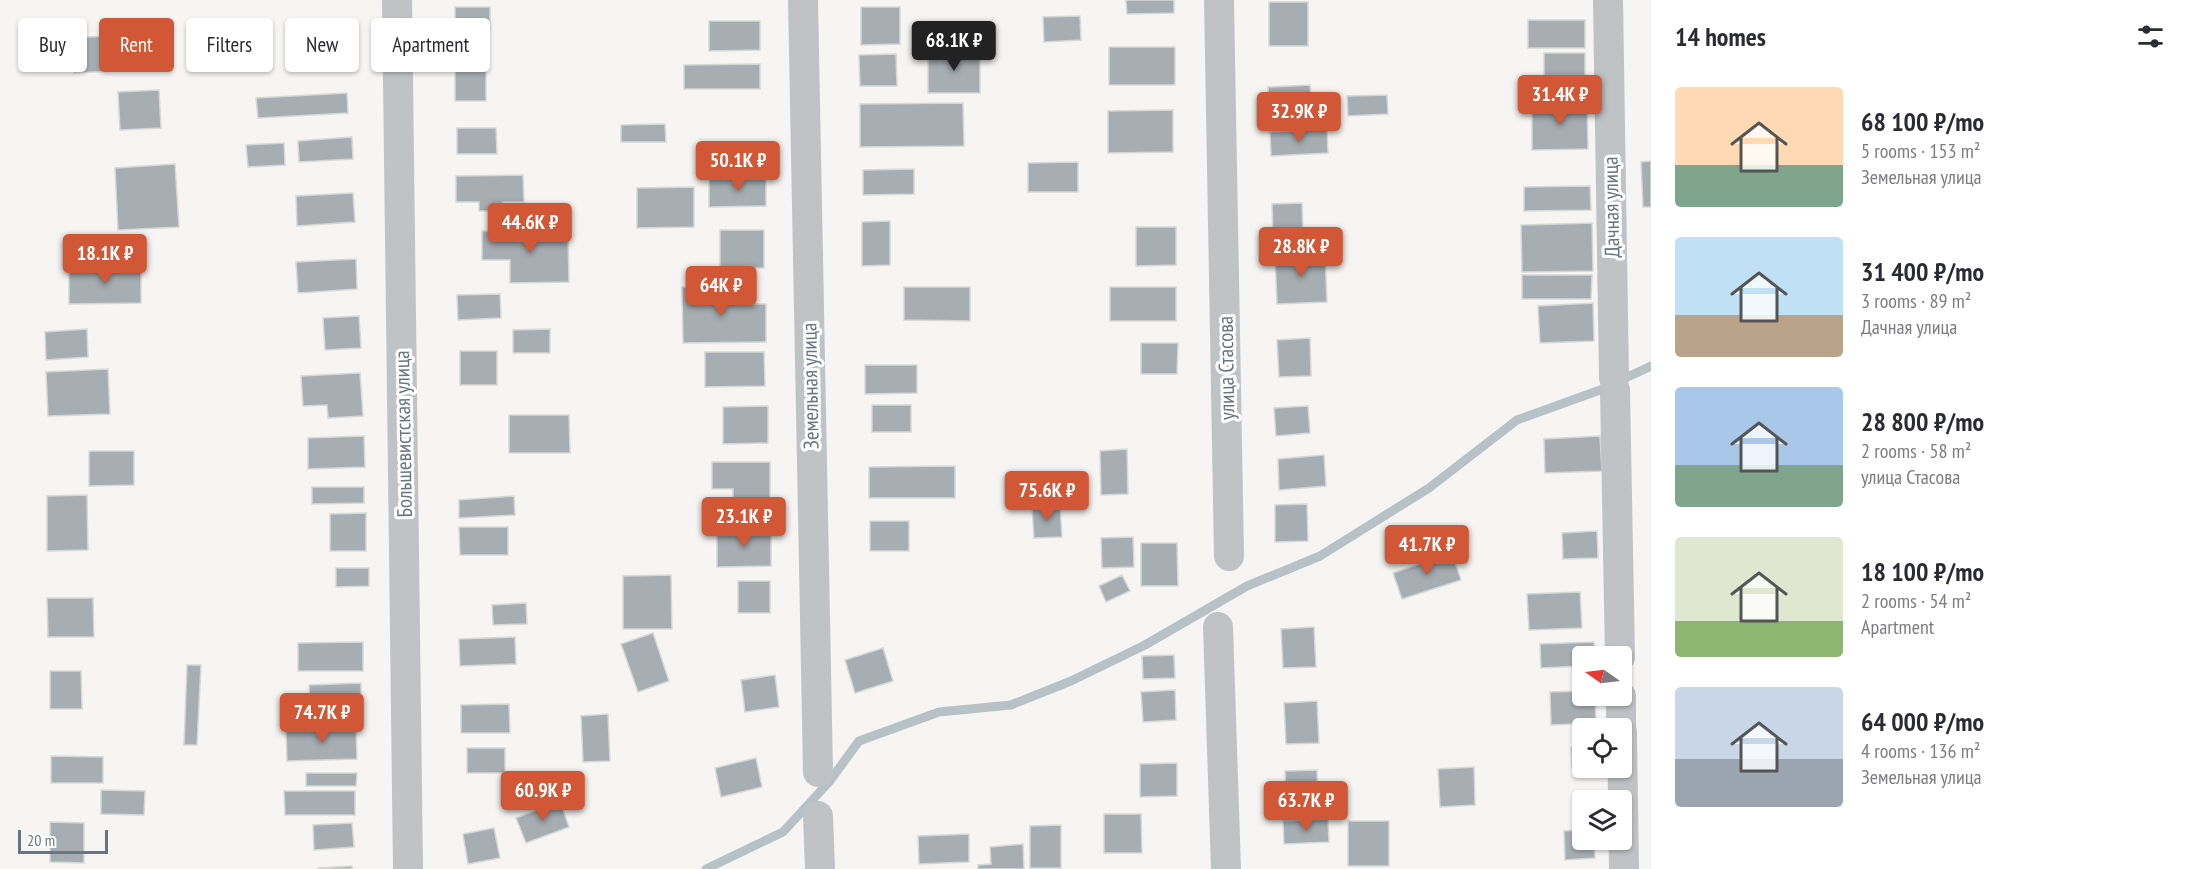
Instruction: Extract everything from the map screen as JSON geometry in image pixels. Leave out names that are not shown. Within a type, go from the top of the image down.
[{"type":"street","name":"Большевистская улица","points":[[397,0],[408,869]]},
{"type":"street","name":"Земельная улица","points":[[803,0],[818,772]]},
{"type":"street","name":"улица Стасова","points":[[1219,0],[1229,556]]},
{"type":"street","name":"Дачная улица","points":[[1608,0],[1620,646]]},
{"type":"street","points":[[1218,627],[1226,869]]},
{"type":"street","points":[[1623,778],[1624,869]]},
{"type":"street","points":[[818,816],[820,869]]},
{"type":"building","points":[[1126,0],[1174,0],[1174,13],[1127,14]]},
{"type":"building","points":[[1269,2],[1308,2],[1308,46],[1269,46]]},
{"type":"building","points":[[455,7],[490,7],[490,18],[455,18]]},
{"type":"building","points":[[861,7],[900,7],[900,44],[861,45]]},
{"type":"building","points":[[1080,16],[1081,40],[1044,42],[1043,17]]},
{"type":"building","points":[[1528,20],[1585,20],[1585,48],[1528,48]]},
{"type":"building","points":[[709,21],[760,21],[760,50],[709,51]]},
{"type":"building","points":[[99,36],[99,72],[74,73],[87,72],[87,37]]},
{"type":"building","points":[[1109,47],[1175,47],[1175,85],[1109,85]]},
{"type":"building","points":[[928,51],[980,51],[980,93],[928,93]]},
{"type":"building","points":[[1544,53],[1585,53],[1585,81],[1544,82]]},
{"type":"building","points":[[896,54],[897,86],[860,86],[859,55]]},
{"type":"building","points":[[760,64],[760,89],[684,89],[684,65]]},
{"type":"building","points":[[455,72],[486,72],[486,101],[455,101]]},
{"type":"building","points":[[1310,85],[1312,117],[1269,119],[1268,87]]},
{"type":"building","points":[[159,90],[161,128],[120,130],[118,92]]},
{"type":"building","points":[[347,93],[348,113],[258,118],[256,98]]},
{"type":"building","points":[[1387,95],[1388,114],[1348,116],[1347,96]]},
{"type":"building","points":[[1532,102],[1587,102],[1588,149],[1532,150]]},
{"type":"building","points":[[963,103],[964,146],[860,147],[860,104]]},
{"type":"building","points":[[1173,110],[1173,152],[1108,153],[1108,111]]},
{"type":"building","points":[[665,124],[666,142],[621,142],[621,125]]},
{"type":"building","points":[[457,128],[496,128],[497,154],[457,154]]},
{"type":"building","points":[[1327,129],[1328,153],[1271,156],[1270,132]]},
{"type":"building","points":[[352,137],[353,159],[299,162],[298,141]]},
{"type":"building","points":[[284,143],[285,165],[248,167],[246,145]]},
{"type":"building","points":[[1651,161],[1651,207],[1643,207],[1641,162]]},
{"type":"building","points":[[1078,162],[1078,192],[1028,192],[1028,163]]},
{"type":"building","points":[[175,164],[179,227],[118,230],[115,168]]},
{"type":"building","points":[[914,169],[914,194],[863,195],[863,170]]},
{"type":"building","points":[[523,175],[524,202],[503,202],[503,211],[479,211],[479,202],[456,202],[456,176]]},
{"type":"building","points":[[766,176],[766,206],[709,207],[709,177]]},
{"type":"building","points":[[1590,186],[1591,210],[1524,211],[1524,187]]},
{"type":"building","points":[[694,187],[694,227],[637,228],[637,188]]},
{"type":"building","points":[[353,193],[355,222],[297,226],[296,196]]},
{"type":"building","points":[[1302,203],[1303,236],[1273,237],[1272,204]]},
{"type":"building","points":[[890,221],[890,265],[862,266],[862,222]]},
{"type":"building","points":[[1592,223],[1593,271],[1522,272],[1521,225]]},
{"type":"building","points":[[1136,227],[1176,227],[1176,265],[1136,266]]},
{"type":"building","points":[[568,230],[569,282],[510,283],[510,260],[482,260],[482,231]]},
{"type":"building","points":[[720,230],[764,230],[764,268],[720,268]]},
{"type":"building","points":[[1325,253],[1327,302],[1277,304],[1275,255]]},
{"type":"building","points":[[356,259],[357,289],[298,293],[296,262]]},
{"type":"building","points":[[141,266],[141,303],[69,304],[69,267]]},
{"type":"building","points":[[1522,275],[1592,275],[1591,299],[1522,299]]},
{"type":"building","points":[[682,287],[737,287],[737,304],[766,304],[766,342],[683,343]]},
{"type":"building","points":[[904,287],[970,287],[970,321],[904,320]]},
{"type":"building","points":[[1110,287],[1176,287],[1176,321],[1110,321]]},
{"type":"building","points":[[500,294],[501,318],[458,320],[457,295]]},
{"type":"building","points":[[1593,303],[1594,341],[1540,343],[1538,306]]},
{"type":"building","points":[[359,316],[361,348],[325,350],[323,318]]},
{"type":"building","points":[[87,329],[88,357],[46,360],[45,332]]},
{"type":"building","points":[[550,329],[550,353],[513,353],[513,330]]},
{"type":"building","points":[[1310,338],[1311,376],[1279,377],[1277,340]]},
{"type":"building","points":[[1141,343],[1178,343],[1177,374],[1141,374]]},
{"type":"building","points":[[460,351],[497,351],[497,385],[460,385]]},
{"type":"building","points":[[705,352],[764,352],[765,386],[705,387]]},
{"type":"building","points":[[865,365],[917,365],[917,393],[865,394]]},
{"type":"building","points":[[108,369],[110,414],[48,416],[46,372]]},
{"type":"building","points":[[360,373],[363,416],[328,418],[327,405],[303,406],[301,376]]},
{"type":"building","points":[[872,405],[911,405],[911,432],[872,432]]},
{"type":"building","points":[[768,406],[768,443],[723,444],[723,407]]},
{"type":"building","points":[[1308,406],[1310,433],[1276,436],[1274,408]]},
{"type":"building","points":[[509,415],[569,415],[570,453],[509,453]]},
{"type":"building","points":[[364,436],[365,467],[308,469],[308,438]]},
{"type":"building","points":[[1600,436],[1602,471],[1545,473],[1544,439]]},
{"type":"building","points":[[1127,449],[1128,494],[1101,495],[1100,451]]},
{"type":"building","points":[[89,451],[134,451],[134,485],[89,486]]},
{"type":"building","points":[[1324,455],[1326,486],[1279,490],[1278,459]]},
{"type":"building","points":[[712,462],[770,462],[770,499],[733,499],[733,489],[712,489]]},
{"type":"building","points":[[955,466],[955,498],[869,498],[869,467]]},
{"type":"building","points":[[312,487],[364,487],[364,503],[312,504]]},
{"type":"building","points":[[87,495],[88,550],[47,551],[47,496]]},
{"type":"building","points":[[514,496],[515,515],[459,518],[459,500]]},
{"type":"building","points":[[1307,504],[1308,541],[1275,542],[1275,505]]},
{"type":"building","points":[[1060,505],[1062,537],[1034,538],[1032,507]]},
{"type":"building","points":[[366,513],[366,551],[330,551],[330,514]]},
{"type":"building","points":[[870,521],[909,521],[909,551],[870,551]]},
{"type":"building","points":[[459,527],[508,527],[508,555],[460,555]]},
{"type":"building","points":[[771,528],[771,566],[717,567],[717,529]]},
{"type":"building","points":[[1597,531],[1598,558],[1563,559],[1562,533]]},
{"type":"building","points":[[1133,537],[1134,567],[1102,568],[1101,538]]},
{"type":"building","points":[[1141,543],[1177,543],[1178,586],[1141,586]]},
{"type":"building","points":[[1452,553],[1461,580],[1402,599],[1393,573]]},
{"type":"building","points":[[336,568],[369,568],[369,586],[336,587]]},
{"type":"building","points":[[671,575],[672,629],[623,629],[623,576]]},
{"type":"building","points":[[1122,575],[1130,591],[1106,602],[1099,586]]},
{"type":"building","points":[[738,581],[770,581],[770,613],[738,613]]},
{"type":"building","points":[[1580,592],[1582,628],[1529,630],[1527,594]]},
{"type":"building","points":[[47,598],[93,598],[94,637],[48,637]]},
{"type":"building","points":[[526,603],[527,624],[493,625],[492,605]]},
{"type":"building","points":[[1314,627],[1316,667],[1283,668],[1281,629]]},
{"type":"building","points":[[653,633],[669,681],[638,692],[621,644]]},
{"type":"building","points":[[515,637],[516,664],[460,666],[459,639]]},
{"type":"building","points":[[363,642],[363,671],[298,671],[298,643]]},
{"type":"building","points":[[1594,642],[1594,646],[1572,646],[1572,666],[1541,668],[1540,644]]},
{"type":"building","points":[[883,648],[893,681],[855,693],[845,660]]},
{"type":"building","points":[[1174,655],[1175,678],[1143,679],[1142,656]]},
{"type":"building","points":[[187,665],[201,665],[197,745],[184,745]]},
{"type":"building","points":[[50,671],[81,671],[82,709],[50,709]]},
{"type":"building","points":[[775,675],[779,707],[745,712],[741,680]]},
{"type":"building","points":[[361,683],[361,709],[310,711],[309,685]]},
{"type":"building","points":[[1175,690],[1176,720],[1143,722],[1141,692]]},
{"type":"building","points":[[1572,691],[1572,706],[1595,706],[1596,718],[1572,718],[1572,724],[1551,725],[1550,692]]},
{"type":"building","points":[[1317,701],[1319,743],[1286,744],[1284,703]]},
{"type":"building","points":[[509,704],[510,733],[461,733],[461,705]]},
{"type":"building","points":[[608,714],[610,761],[583,762],[581,716]]},
{"type":"building","points":[[356,728],[357,759],[287,761],[286,730]]},
{"type":"building","points":[[467,748],[505,748],[505,773],[467,773]]},
{"type":"building","points":[[51,756],[103,757],[103,783],[51,783]]},
{"type":"building","points":[[756,758],[762,787],[721,797],[715,768]]},
{"type":"building","points":[[1177,763],[1177,796],[1140,797],[1140,764]]},
{"type":"building","points":[[1474,767],[1475,805],[1440,807],[1438,769]]},
{"type":"building","points":[[1317,770],[1318,798],[1286,799],[1285,771]]},
{"type":"building","points":[[306,773],[357,773],[356,786],[306,786]]},
{"type":"building","points":[[101,790],[145,791],[144,815],[101,814]]},
{"type":"building","points":[[284,791],[355,791],[355,815],[285,815]]},
{"type":"building","points":[[560,801],[569,827],[526,843],[516,818]]},
{"type":"building","points":[[1104,814],[1141,814],[1142,853],[1104,853]]},
{"type":"building","points":[[1328,819],[1329,842],[1284,844],[1283,821]]},
{"type":"building","points":[[1348,821],[1389,821],[1389,866],[1348,866]]},
{"type":"building","points":[[50,822],[84,823],[84,863],[50,862]]},
{"type":"building","points":[[352,823],[354,847],[314,850],[313,825]]},
{"type":"building","points":[[1061,825],[1061,868],[1030,868],[1030,826]]},
{"type":"building","points":[[494,828],[500,858],[468,864],[463,834]]},
{"type":"building","points":[[1564,831],[1572,831],[1572,850],[1595,850],[1595,858],[1565,860]]},
{"type":"building","points":[[969,834],[969,862],[919,864],[918,836]]},
{"type":"building","points":[[1023,844],[1024,869],[978,869],[978,865],[991,864],[990,847]]},
{"type":"building","points":[[352,866],[352,869],[318,869],[318,868]]},
{"type":"waterway","points":[[706,869],[783,832],[829,782],[859,741],[939,712],[1011,705],[1071,681],[1145,645],[1247,586],[1320,556],[1429,488],[1517,420],[1600,390],[1651,366]]}]
